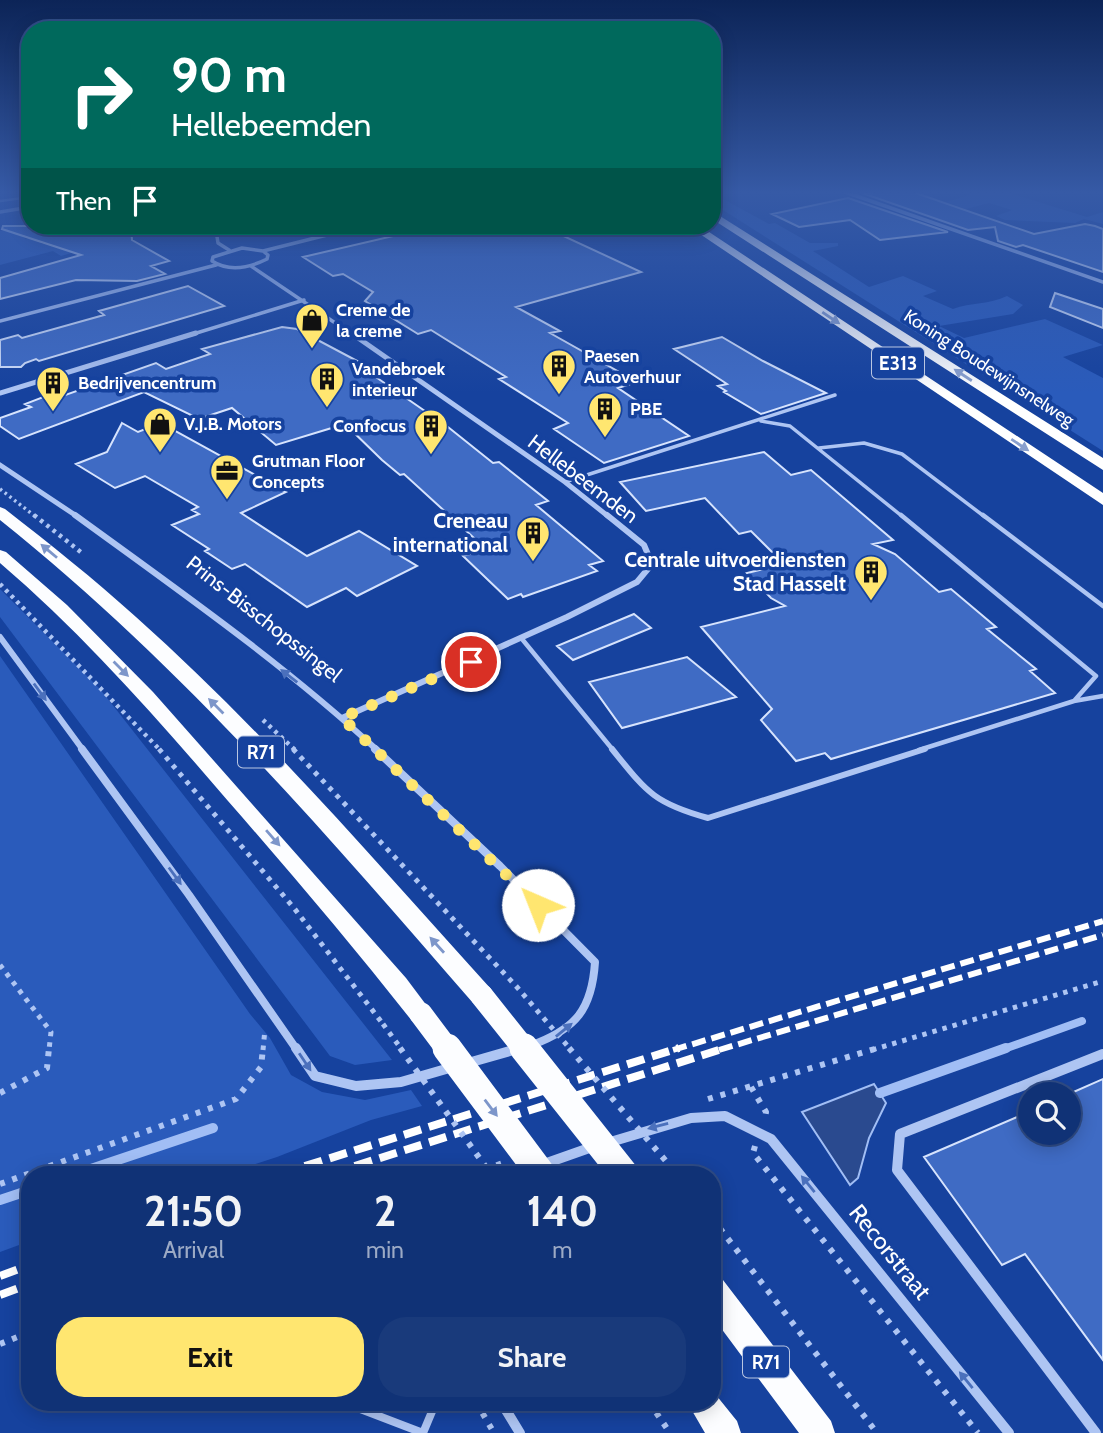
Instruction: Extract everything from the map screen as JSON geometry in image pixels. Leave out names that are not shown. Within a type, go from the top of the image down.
[{"type":"highway","name":"E313","points":[[742,259],[1103,500]]},
{"type":"highway","name":"Koning Boudewijnsnelweg","points":[[782,259],[1103,465]]},
{"type":"highway","name":"R71","points":[[0,512],[129,618],[245,734],[482,996],[618,1166]]},
{"type":"highway","name":"R71","points":[[0,555],[79,627],[153,702],[353,929],[421,1014],[535,1166]]},
{"type":"highway","name":"R71","points":[[721,1303],[819,1433]]},
{"type":"highway","points":[[709,1411],[725,1433]]},
{"type":"street","points":[[213,259],[216,265]]},
{"type":"street","points":[[0,321],[216,265],[232,268],[251,266],[267,259]]},
{"type":"street","points":[[1037,259],[1103,282]]},
{"type":"street","name":"Hellebeemden","points":[[251,266],[565,482],[644,545],[652,564],[637,582],[522,639],[342,718]]},
{"type":"street","points":[[0,393],[304,300]]},
{"type":"street","name":"Prins-Bisschopssingel","points":[[0,465],[71,512],[199,606],[342,718],[500,866],[595,962],[595,987],[582,1015],[553,1039],[401,1082],[356,1086],[314,1076],[189,895],[0,637]]},
{"type":"street","points":[[1096,1433],[897,1170],[900,1134],[1103,1054]]},
{"type":"street","name":"Recorstraat","points":[[537,1166],[649,1128],[691,1118],[725,1115],[771,1139],[1009,1433]]},
{"type":"street","points":[[507,1411],[520,1433]]},
{"type":"lane","points":[[565,482],[835,395]]},
{"type":"lane","points":[[761,421],[790,426],[819,448],[1096,676],[1074,701]]},
{"type":"lane","points":[[819,448],[864,443],[902,454],[1103,606]]},
{"type":"lane","points":[[522,639],[646,791],[674,808],[708,818],[1074,701],[1103,696]]},
{"type":"lane","points":[[366,1411],[423,1433],[432,1411]]},
{"type":"path","points":[[0,584],[103,687],[242,843],[383,1024],[485,1166]]},
{"type":"path","points":[[0,965],[51,1032],[47,1068],[0,1093]]},
{"type":"path","points":[[716,1097],[1103,981]]},
{"type":"path","points":[[516,986],[670,1166]]},
{"type":"path","points":[[51,1166],[236,1100],[261,1067],[267,1007]]},
{"type":"path","points":[[0,1184],[21,1177]]},
{"type":"path","points":[[721,1230],[877,1433]]},
{"type":"path","points":[[0,1344],[21,1336]]},
{"type":"path","points":[[481,1411],[494,1433]]},
{"type":"path","points":[[655,1411],[670,1433]]},
{"type":"shaded area","points":[[0,259],[23,259],[0,265]]},
{"type":"shaded area","points":[[800,259],[825,259],[869,287],[903,276],[937,291],[923,296],[953,309],[1007,296],[1023,305],[1013,314],[939,326],[964,338],[1045,319],[1103,345],[1063,357],[1103,378],[1103,451]]},
{"type":"shaded area","points":[[0,589],[100,689],[392,1060],[355,1065],[330,1056],[0,617]]},
{"type":"shaded area","points":[[0,656],[250,1014],[270,1038],[291,1075],[322,1092],[365,1100],[411,1090],[422,1106],[371,1120],[249,1166],[21,1166],[21,1244],[0,1252]]},
{"type":"shaded area","points":[[874,1084],[886,1103],[869,1138],[858,1178],[850,1185],[802,1112]]},
{"type":"building","points":[[67,259],[169,261],[151,266],[165,274],[137,281],[76,280],[0,299],[0,278]]},
{"type":"building","points":[[306,259],[613,259],[641,272],[516,307],[560,331],[550,333],[637,382],[618,388],[689,436],[604,463],[554,429],[568,423],[499,379],[506,377],[431,330],[418,334],[365,301],[373,292],[343,274],[333,276]]},
{"type":"building","points":[[1064,259],[1103,259],[1103,272]]},
{"type":"building","points":[[188,286],[224,306],[39,361],[36,359],[21,367],[0,367],[0,340],[18,335],[22,338],[104,315],[99,311]]},
{"type":"building","points":[[1055,293],[1103,309],[1103,328],[1050,307]]},
{"type":"building","points":[[282,327],[297,329],[361,363],[357,364],[448,427],[493,463],[499,462],[548,501],[536,505],[603,561],[589,565],[597,571],[523,597],[521,594],[508,599],[463,556],[486,549],[404,474],[400,475],[382,460],[345,424],[276,445],[232,408],[199,419],[144,392],[19,439],[0,426],[0,418],[31,407],[25,404],[51,394],[57,398],[156,363],[166,369],[210,354],[202,349]]},
{"type":"building","points":[[722,337],[826,393],[761,414],[724,392],[726,391],[718,386],[727,384],[674,349]]},
{"type":"building","points":[[122,423],[138,432],[161,423],[286,492],[241,513],[307,556],[359,531],[417,566],[357,596],[346,588],[307,607],[245,564],[232,569],[205,551],[209,549],[172,525],[199,514],[192,510],[198,507],[145,476],[115,488],[76,464],[107,452]]},
{"type":"building","name":"Centrale uitvoerdiensten Stad Hasselt","points":[[764,452],[791,475],[811,470],[893,540],[873,544],[895,554],[939,592],[951,589],[996,627],[987,629],[1036,669],[1030,671],[1055,693],[831,759],[825,753],[796,761],[761,720],[772,709],[701,627],[785,606],[771,598],[747,573],[784,564],[751,531],[739,534],[705,498],[646,511],[620,482]]},
{"type":"building","points":[[634,614],[651,628],[573,660],[557,646]]},
{"type":"building","points":[[687,657],[736,697],[622,728],[589,682]]},
{"type":"building","points":[[1103,1079],[1103,1360],[1025,1254],[1002,1265],[924,1157],[1018,1117],[1018,1145],[1081,1145],[1081,1089]]},
{"type":"waterway","points":[[1001,1050],[1082,1021]]},
{"type":"waterway","points":[[880,1093],[1006,1048]]},
{"type":"waterway","points":[[100,1166],[213,1128]]},
{"type":"waterway","points":[[0,1200],[21,1193]]},
{"type":"railway","points":[[673,1050],[1103,921]]},
{"type":"railway","points":[[719,1050],[1103,935]]},
{"type":"railway","points":[[305,1166],[679,1048]]},
{"type":"railway","points":[[355,1166],[725,1048]]},
{"type":"railway","points":[[0,1276],[21,1268]]},
{"type":"railway","points":[[0,1295],[21,1287]]},
{"type":"place","name":"Creme de la creme","points":[[312,350]]},
{"type":"place","name":"Paesen Autoverhuur","points":[[559,396]]},
{"type":"place","name":"Vandebroek interieur","points":[[327,409]]},
{"type":"place","name":"Bedrijvencentrum","points":[[53,413]]},
{"type":"place","name":"PBE","points":[[605,439]]},
{"type":"place","name":"V.J.B. Motors","points":[[160,454]]},
{"type":"place","name":"Confocus","points":[[431,456]]},
{"type":"place","name":"Grutman Floor Concepts","points":[[227,501]]},
{"type":"place","name":"Creneau international","points":[[533,563]]},
{"type":"place","name":"Centrale uitvoerdiensten Stad Hasselt","points":[[871,602]]},
{"type":"route","points":[[471,662],[342,718],[538,905]]}]
